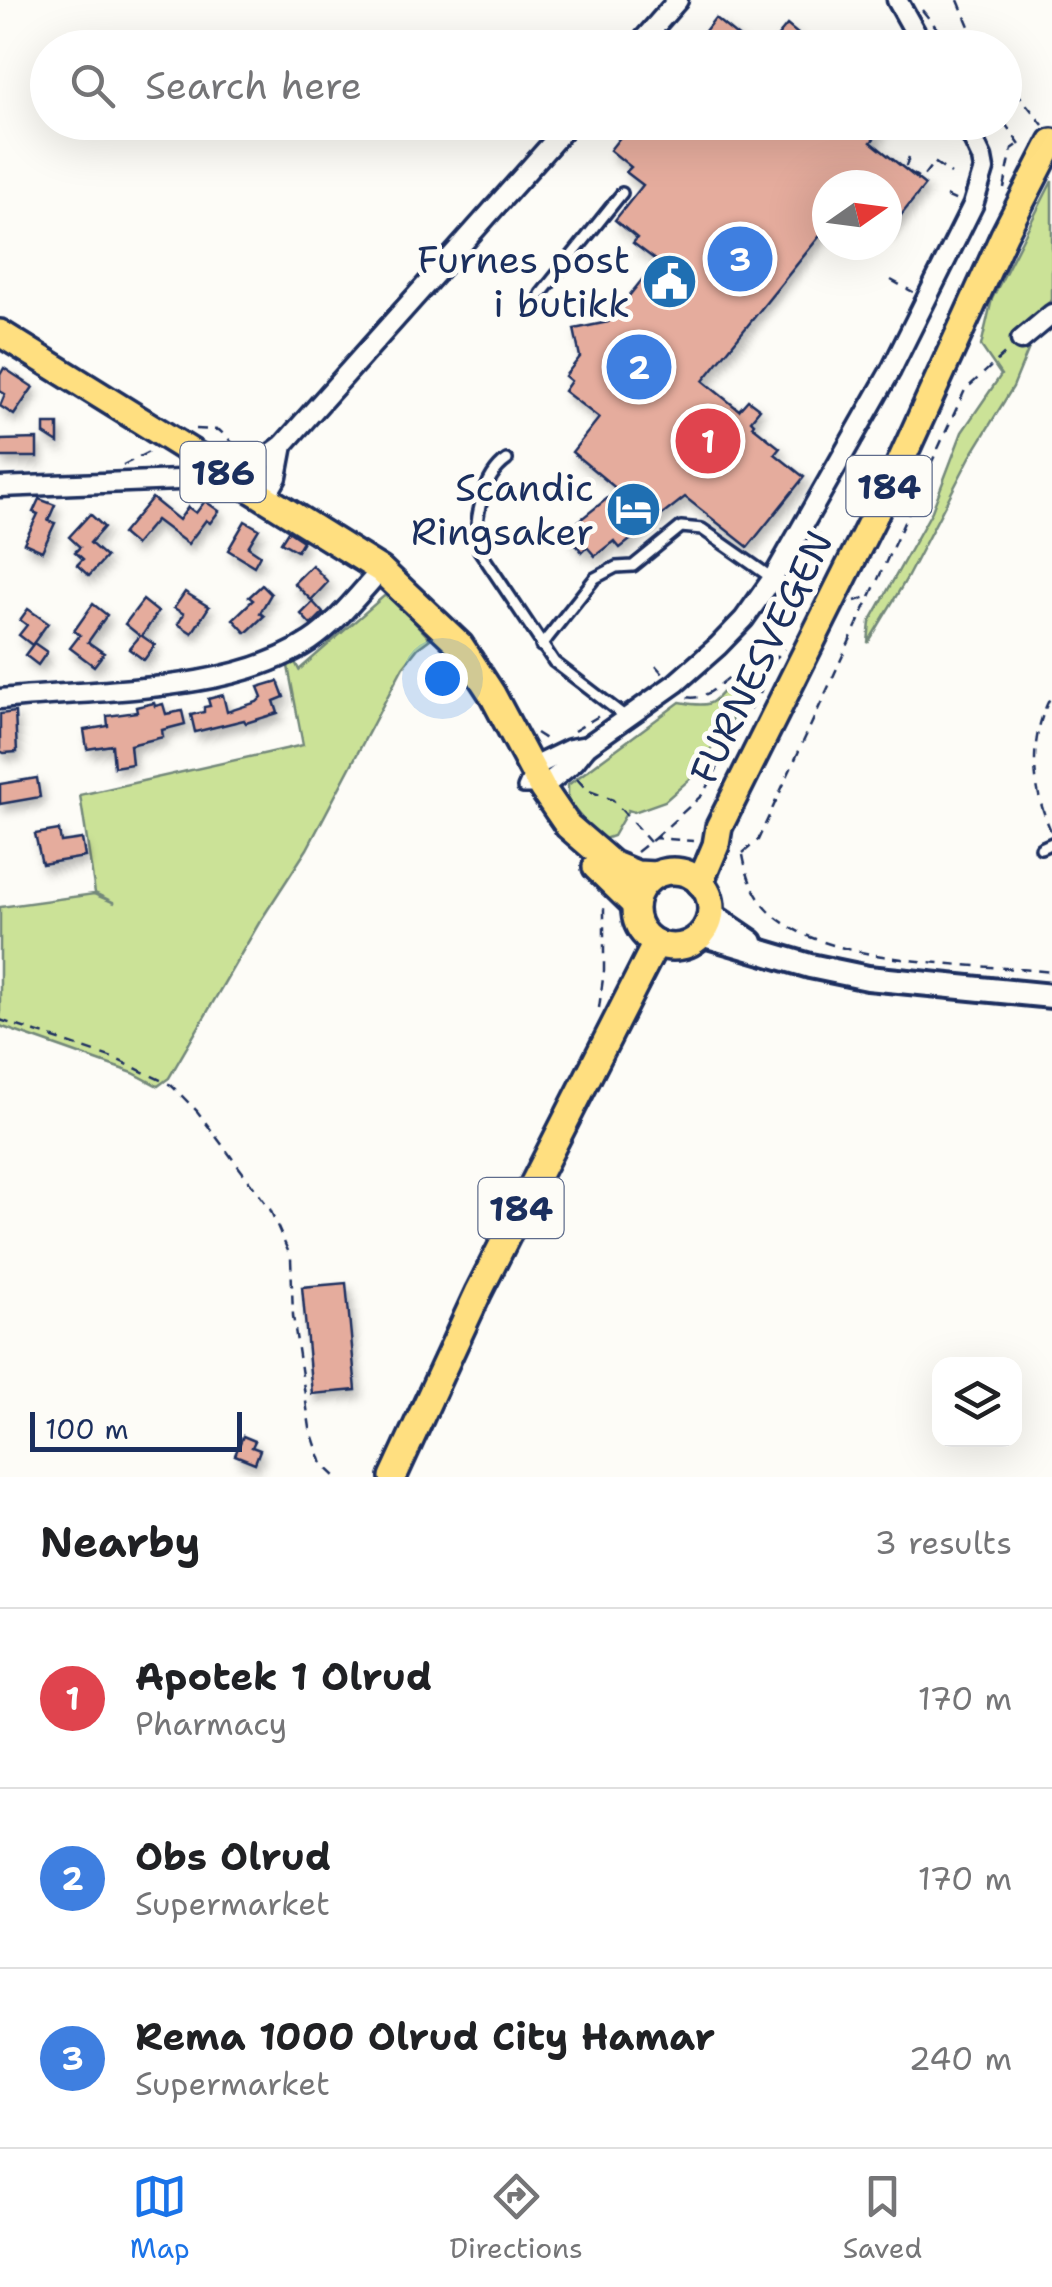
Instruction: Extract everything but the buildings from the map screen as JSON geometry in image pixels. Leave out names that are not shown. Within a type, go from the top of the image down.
[{"type":"main road","name":"FURNESVEGEN","points":[[692,878],[895,474],[1004,236],[1052,142]]},
{"type":"main road","name":"186","points":[[0,333],[265,498],[384,562],[436,623],[532,781],[554,829],[635,905]]},
{"type":"main road","name":"186","points":[[532,781],[568,826],[597,854],[626,871],[656,875]]},
{"type":"main road","points":[[656,875],[692,878],[708,898],[705,924],[680,946],[656,943],[638,923],[635,905],[642,887],[656,875]]},
{"type":"main road","points":[[705,924],[810,966],[868,978],[1052,996]]},
{"type":"main road","name":"184","points":[[393,1477],[478,1293],[656,943]]},
{"type":"street","points":[[652,30],[678,0]]},
{"type":"street","points":[[897,0],[912,30]]},
{"type":"street","points":[[242,484],[257,464],[283,446],[555,140]]},
{"type":"street","points":[[532,781],[575,761],[620,713],[673,686],[744,619],[773,578],[882,386],[973,205],[984,169],[974,140]]},
{"type":"street","points":[[1021,340],[1052,314]]},
{"type":"street","points":[[265,498],[277,477],[283,446]]},
{"type":"street","points":[[0,487],[179,480]]},
{"type":"street","points":[[0,699],[194,681],[253,669],[309,641],[345,609],[384,562]]},
{"type":"lane","points":[[541,294],[622,193]]},
{"type":"lane","points":[[507,460],[490,478],[476,529],[476,541],[487,567],[554,662],[620,713]]},
{"type":"lane","points":[[540,646],[595,578],[616,567],[632,566],[682,527],[702,529],[773,578]]},
{"type":"lane","points":[[1041,848],[1052,842]]},
{"type":"path","points":[[914,0],[938,30]]},
{"type":"path","points":[[958,0],[971,30]]},
{"type":"path","points":[[1022,101],[1052,131]]},
{"type":"path","points":[[1016,140],[1028,156]]},
{"type":"path","points":[[1001,194],[1012,149],[1019,144]]},
{"type":"path","points":[[909,158],[905,169],[920,178],[934,162],[952,174]]},
{"type":"path","points":[[946,196],[964,203]]},
{"type":"path","points":[[891,280],[919,295]]},
{"type":"path","points":[[1021,340],[966,390],[758,840],[743,853],[753,888],[784,924],[851,948],[916,960],[1052,972]]},
{"type":"path","points":[[196,429],[219,430],[246,456]]},
{"type":"path","points":[[104,484],[116,469],[157,448]]},
{"type":"path","points":[[818,525],[818,587]]},
{"type":"path","points":[[850,604],[870,596]]},
{"type":"path","points":[[758,676],[790,644]]},
{"type":"path","points":[[574,774],[588,790],[614,800],[650,842],[702,796],[761,692],[758,676],[746,668],[733,672],[709,695],[695,699],[673,686],[656,666]]},
{"type":"path","points":[[1052,694],[1041,721],[1035,778],[1038,802],[1052,832]]},
{"type":"path","points":[[568,734],[620,713]]},
{"type":"path","points":[[656,838],[694,841]]},
{"type":"path","points":[[0,1020],[116,1059],[171,1085],[197,1112],[270,1209],[291,1258],[294,1331],[310,1428],[322,1464],[336,1477]]},
{"type":"green space","points":[[1052,181],[1052,300],[1013,387],[868,643],[870,622],[932,511],[962,432],[1001,375],[981,346],[992,299]]},
{"type":"green space","points":[[384,596],[391,597],[430,639],[403,667],[307,849],[169,1078],[158,1086],[133,1073],[0,1026],[0,907],[94,894],[115,903],[95,893],[80,795],[303,745],[287,661],[295,662],[299,670]]},
{"type":"green space","points":[[741,677],[749,679],[751,692],[690,779],[665,801],[634,812],[628,810],[613,836],[601,840],[568,802],[568,785],[680,702],[711,703]]},
{"type":"place","name":"Rema 1000 Olrud City Hamar","points":[[740,259]]},
{"type":"place","name":"Furnes post i butikk","points":[[669,281]]},
{"type":"place","name":"Obs Olrud","points":[[639,367]]},
{"type":"place","name":"Apotek 1 Olrud","points":[[708,441]]},
{"type":"place","name":"Scandic Ringsaker","points":[[633,509]]}]
